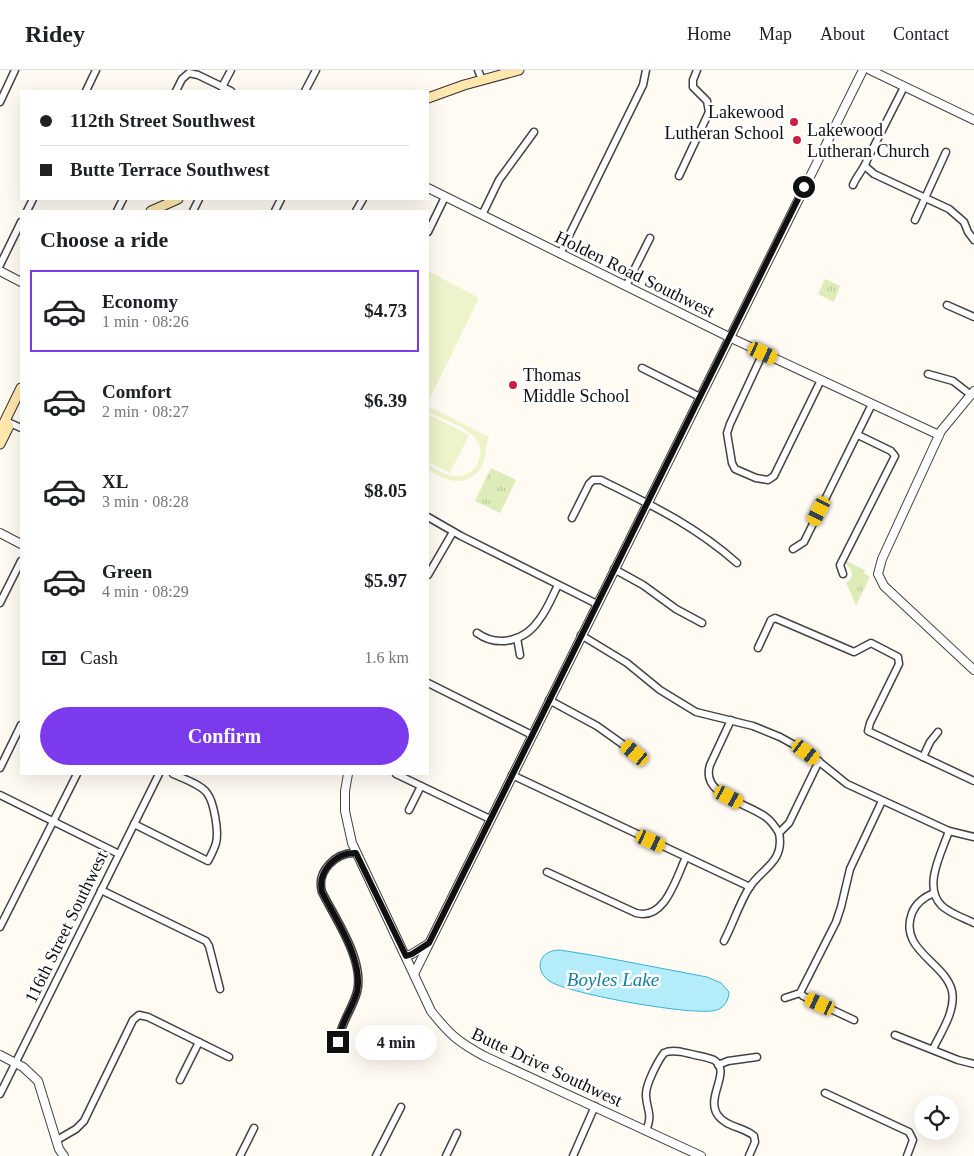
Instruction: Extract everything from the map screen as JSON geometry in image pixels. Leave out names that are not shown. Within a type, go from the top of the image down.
[{"type":"main road","points":[[429,98],[519,70]]},
{"type":"main road","points":[[153,210],[176,200]]},
{"type":"main road","points":[[0,431],[20,390]]},
{"type":"main road","points":[[0,444],[20,403]]},
{"type":"street","points":[[0,102],[15,70]]},
{"type":"street","points":[[86,90],[96,70]]},
{"type":"street","points":[[222,87],[230,70]]},
{"type":"street","points":[[306,90],[316,70]]},
{"type":"street","points":[[478,70],[482,80]]},
{"type":"street","points":[[560,254],[645,81],[646,70]]},
{"type":"street","points":[[679,176],[709,112],[707,101],[693,88],[693,80],[697,70]]},
{"type":"street","points":[[414,974],[862,70]]},
{"type":"street","points":[[870,70],[974,120]]},
{"type":"street","points":[[176,90],[182,79],[188,73],[198,75],[229,90]]},
{"type":"street","points":[[853,185],[859,173],[866,167],[867,160],[904,87]]},
{"type":"street","points":[[482,215],[499,180],[534,132]]},
{"type":"street","points":[[915,220],[946,152]]},
{"type":"street","points":[[866,167],[874,174],[953,212],[964,222],[974,240]]},
{"type":"street","name":"Holden Road Southwest","points":[[429,189],[729,337],[939,434]]},
{"type":"street","points":[[429,230],[445,197]]},
{"type":"street","points":[[0,265],[20,224]]},
{"type":"street","points":[[626,286],[650,238]]},
{"type":"street","points":[[0,272],[20,282]]},
{"type":"street","points":[[948,305],[974,318]]},
{"type":"street","points":[[763,353],[728,430],[731,457],[738,471],[749,476],[768,480],[778,470],[821,380]]},
{"type":"street","points":[[642,368],[700,397]]},
{"type":"street","points":[[928,374],[953,381],[972,393],[939,434],[882,559],[878,574],[884,586],[974,670]]},
{"type":"street","points":[[794,548],[804,542],[872,404]]},
{"type":"street","points":[[10,423],[20,428]]},
{"type":"street","points":[[843,574],[840,565],[895,458],[894,453],[858,435]]},
{"type":"street","points":[[572,518],[589,484],[597,480],[647,503],[699,532],[737,562]]},
{"type":"street","points":[[429,518],[453,532],[597,604]]},
{"type":"street","points":[[429,573],[453,532]]},
{"type":"street","points":[[0,533],[20,543]]},
{"type":"street","points":[[0,603],[20,562]]},
{"type":"street","points":[[614,569],[643,585],[676,609],[702,623]]},
{"type":"street","points":[[477,633],[490,641],[505,641],[517,638],[528,632],[540,620],[558,585]]},
{"type":"street","points":[[758,648],[769,623],[773,618],[779,618],[854,652],[871,643],[894,653],[900,661],[868,729],[871,733],[974,781]]},
{"type":"street","points":[[581,635],[627,663],[660,690],[691,709],[701,714],[753,726],[780,737],[798,746],[819,761],[842,782],[949,831],[974,837]]},
{"type":"street","points":[[517,638],[520,655]]},
{"type":"street","points":[[429,684],[532,735]]},
{"type":"street","points":[[549,700],[597,726],[635,753]]},
{"type":"street","points":[[724,941],[750,887],[776,858],[780,847],[780,833],[768,818],[714,788],[708,776],[714,756],[731,720]]},
{"type":"street","points":[[0,768],[20,727]]},
{"type":"street","points":[[923,757],[930,742],[938,732]]},
{"type":"street","points":[[780,833],[789,823],[819,761]]},
{"type":"street","points":[[0,927],[76,775]]},
{"type":"street","name":"116th Street Southwest","points":[[0,1094],[158,775]]},
{"type":"street","points":[[134,824],[208,861],[216,845],[217,837],[211,800],[202,789],[175,775]]},
{"type":"street","name":"Butte Drive Southwest","points":[[348,775],[345,791],[346,819],[356,853],[431,1011],[444,1028],[460,1042],[484,1056],[701,1156]]},
{"type":"street","points":[[398,775],[490,818]]},
{"type":"street","points":[[512,775],[750,887]]},
{"type":"street","points":[[409,810],[421,786]]},
{"type":"street","points":[[0,795],[119,854]]},
{"type":"street","points":[[785,998],[800,993],[836,922],[850,869],[882,801]]},
{"type":"street","points":[[949,831],[934,875],[934,893],[942,906],[974,923]]},
{"type":"street","points":[[338,1042],[342,1025],[356,994],[358,972],[353,953],[322,892],[321,882],[324,873],[334,860],[342,855],[356,853]]},
{"type":"street","points":[[547,872],[636,913],[645,915],[654,912],[663,904],[686,857]]},
{"type":"street","points":[[101,890],[206,941],[220,989]]},
{"type":"street","points":[[933,1049],[951,1008],[951,990],[941,974],[916,945],[910,934],[910,923],[913,910],[918,903],[934,893]]},
{"type":"street","points":[[406,956],[429,943]]},
{"type":"street","points":[[800,993],[854,1020]]},
{"type":"street","points":[[57,1140],[76,1130],[84,1121],[134,1020],[139,1015],[144,1015],[229,1057]]},
{"type":"street","points":[[896,1035],[958,1060],[974,1064]]},
{"type":"street","points":[[180,1080],[199,1042]]},
{"type":"street","points":[[646,1131],[650,1119],[646,1092],[664,1053],[671,1051],[710,1059],[716,1061],[721,1076],[714,1097],[715,1109],[720,1118],[754,1136],[755,1142],[749,1156]]},
{"type":"street","points":[[0,1055],[16,1062],[32,1074],[38,1082],[64,1156]]},
{"type":"street","points":[[718,1065],[728,1060],[756,1057]]},
{"type":"street","points":[[825,1093],[910,1132],[913,1140],[907,1156]]},
{"type":"street","points":[[573,1156],[595,1106]]},
{"type":"street","points":[[376,1156],[401,1107]]},
{"type":"street","points":[[240,1156],[254,1128]]},
{"type":"street","points":[[446,1156],[457,1133]]},
{"type":"green space","points":[[429,272],[479,298],[429,398]]},
{"type":"green space","points":[[825,279],[840,286],[834,302],[818,294]]},
{"type":"green space","points":[[429,407],[489,437],[480,470],[472,477],[456,481],[441,477],[429,471],[429,465],[441,472],[456,476],[469,473],[478,463],[480,457],[479,444],[471,434],[429,412]]},
{"type":"green space","points":[[429,415],[469,435],[450,473],[429,462]]},
{"type":"green space","points":[[491,468],[516,480],[500,513],[475,501]]},
{"type":"green space","points":[[846,561],[865,570],[864,573],[870,577],[856,605],[846,583],[852,574]]},
{"type":"water","name":"Boyles Lake","points":[[560,950],[707,977],[721,983],[729,992],[728,997],[724,1005],[717,1010],[685,1010],[607,998],[563,987],[545,977],[540,967],[540,962],[547,953]]},
{"type":"place","name":"Lakewood Lutheran School","points":[[794,122]]},
{"type":"place","name":"Lakewood Lutheran Church","points":[[797,140]]},
{"type":"place","name":"Thomas Middle School","points":[[513,385]]},
{"type":"route","points":[[338,1042],[342,1025],[356,994],[358,972],[353,953],[322,892],[321,882],[324,873],[329,864],[338,857],[356,853],[406,956],[429,943],[804,187]]}]
